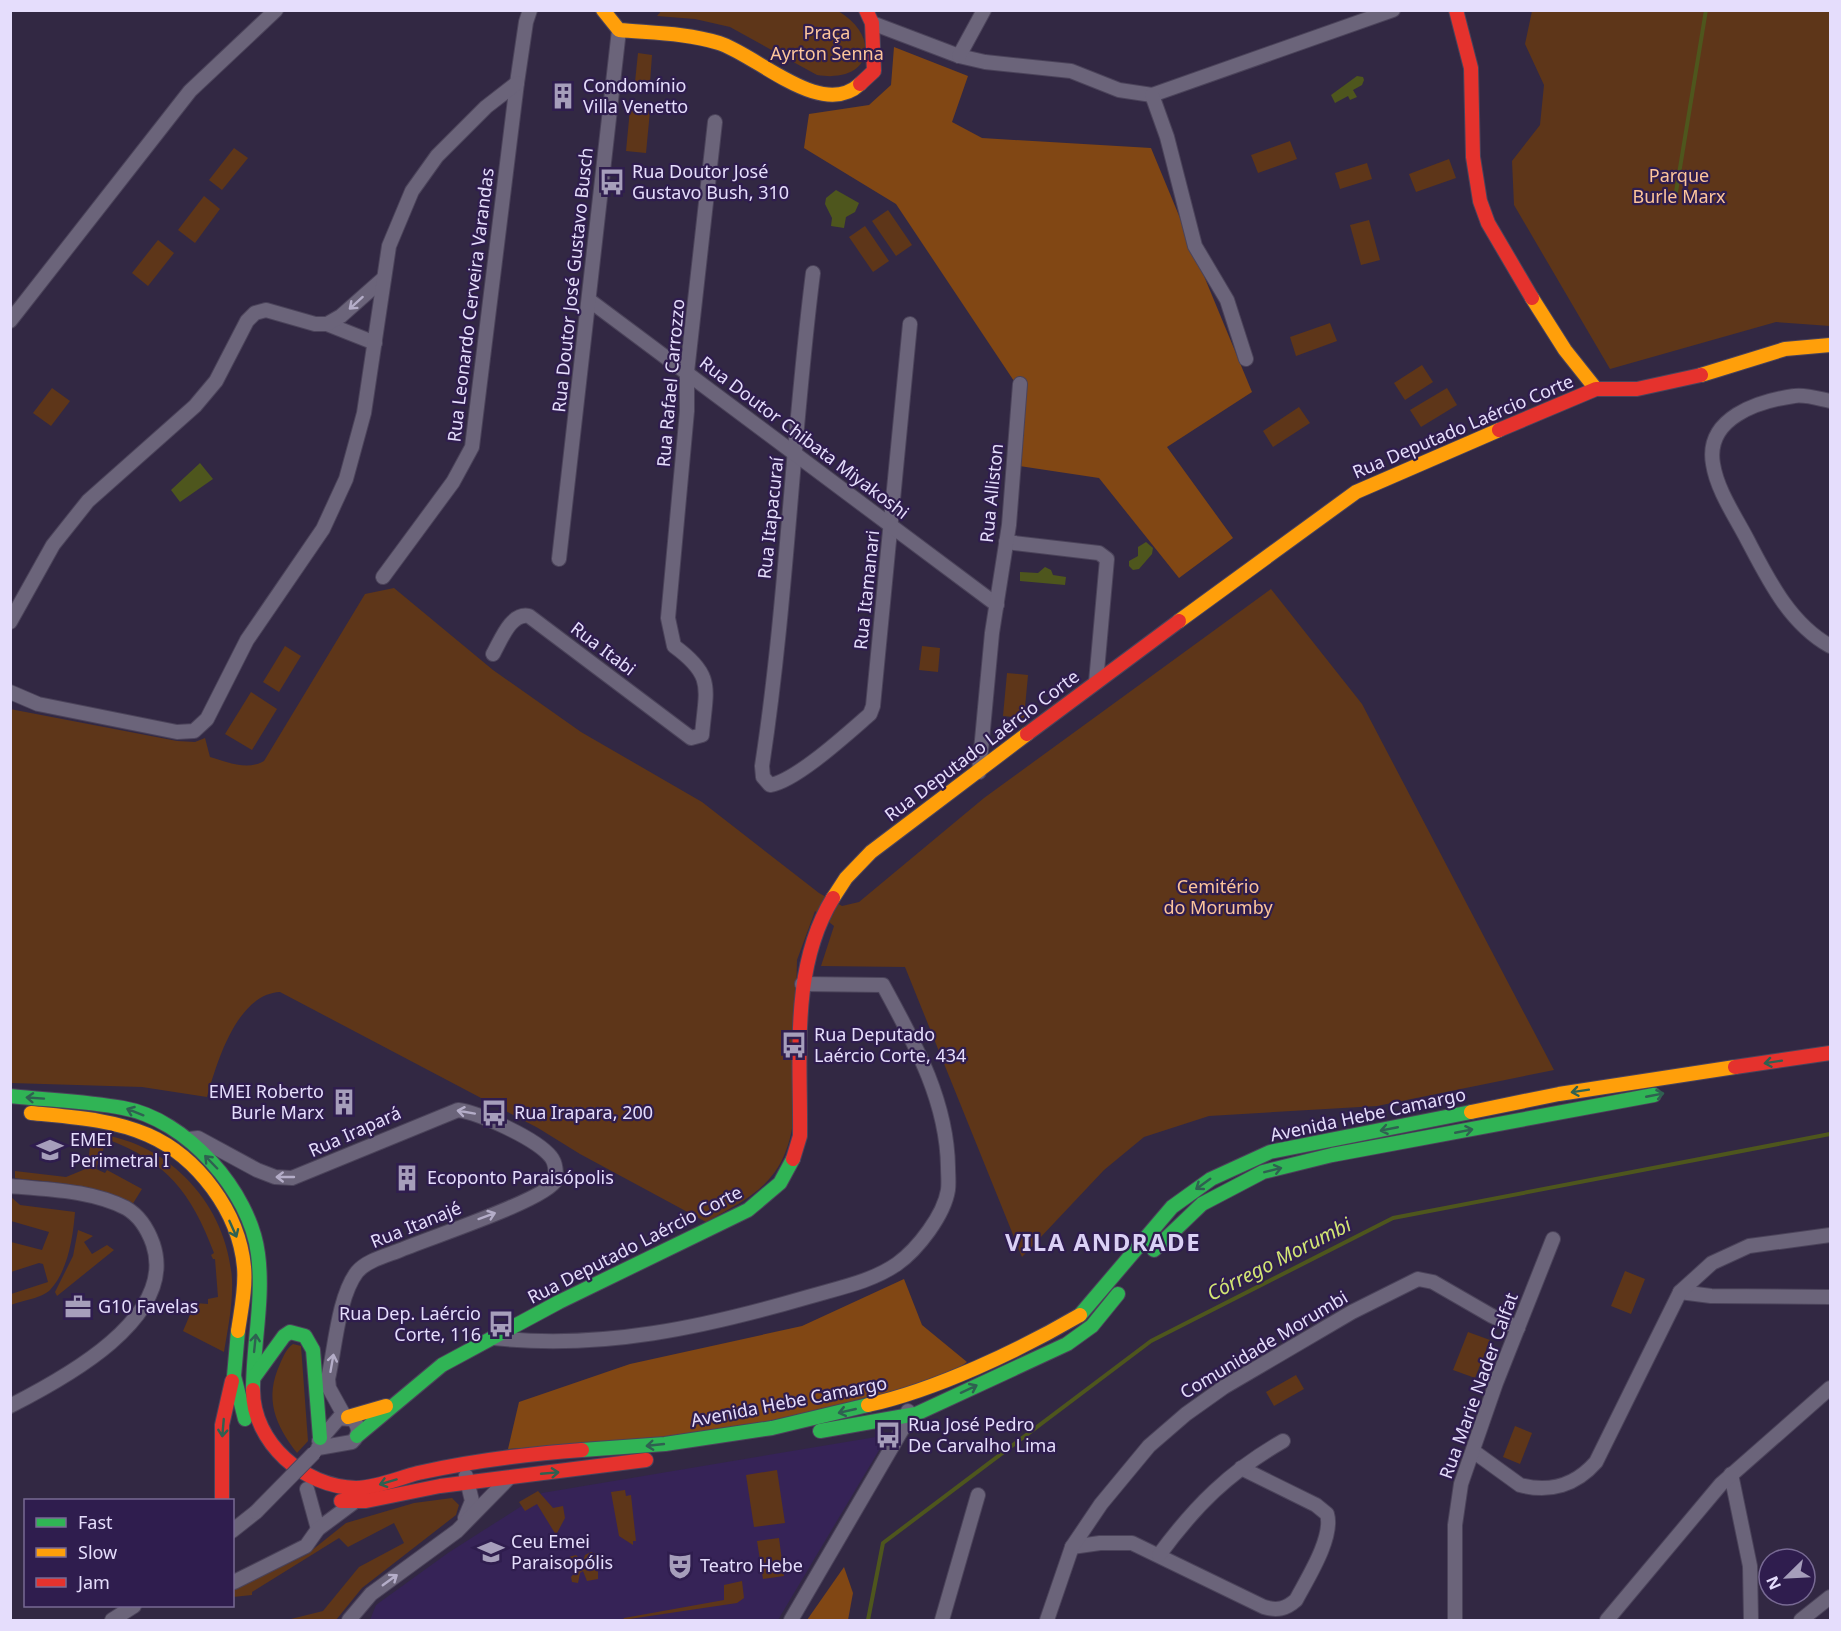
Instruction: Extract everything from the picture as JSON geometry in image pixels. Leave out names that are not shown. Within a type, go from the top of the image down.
[{"type":"main road","points":[[603,10],[620,30],[720,43],[740,52],[802,90],[821,95],[836,94],[856,87],[874,70],[869,17]]},
{"type":"main road","points":[[1455,10],[1467,46],[1474,180],[1479,203],[1488,223],[1560,341],[1581,373],[1596,389]]},
{"type":"main road","name":"Rua Deputado Laércio Corte","points":[[357,1436],[394,1402],[442,1365],[559,1302],[748,1210],[780,1183],[791,1164],[800,1136],[802,984],[806,961],[818,922],[837,891],[871,852],[1096,682],[1356,492],[1596,389],[1617,392],[1663,384],[1780,351],[1830,345]]},
{"type":"main road","name":"Avenida Hebe Camargo","points":[[10,1096],[125,1108],[156,1120],[187,1139],[222,1174],[245,1211],[253,1234],[260,1271],[253,1362],[255,1376],[253,1398],[263,1431],[280,1454],[306,1475],[323,1482],[358,1488],[419,1473],[524,1454],[665,1444],[772,1428],[904,1397],[1045,1335],[1081,1314],[1172,1207],[1211,1179],[1270,1152],[1559,1094],[1830,1053]]},
{"type":"main road","points":[[1749,1079],[1830,1067]]},
{"type":"main road","name":"Avenida Hebe Camargo","points":[[1142,1264],[1164,1238],[1202,1204],[1263,1172],[1332,1155],[1668,1092]]},
{"type":"main road","name":"Avenida Hebe Camargo","points":[[20,1112],[115,1122],[147,1133],[184,1157],[218,1194],[237,1239],[244,1273],[234,1370],[247,1426],[260,1450],[307,1489],[332,1500],[353,1503],[375,1502],[440,1486],[588,1469],[910,1416],[1067,1344],[1092,1326],[1128,1282]]},
{"type":"main road","points":[[255,1376],[265,1365],[279,1339],[290,1332],[305,1336],[313,1350],[318,1446]]},
{"type":"main road","points":[[222,1499],[222,1425],[234,1370]]},
{"type":"main road","name":"Rua Deputado Laércio Corte","points":[[346,1417],[394,1402]]},
{"type":"street","points":[[10,321],[190,91],[242,39],[276,10]]},
{"type":"street","name":"Rua Leonardo Cerveira Varandas","points":[[383,577],[453,482],[472,447],[517,83],[526,22],[530,10]]},
{"type":"street","points":[[959,56],[984,10]]},
{"type":"street","points":[[869,17],[959,56],[985,62],[1071,71],[1119,90],[1152,95],[1393,10]]},
{"type":"street","name":"Rua Doutor José Gustavo Busch","points":[[559,560],[620,30]]},
{"type":"street","points":[[10,692],[38,704],[177,732],[194,731],[207,719],[247,640],[323,529],[346,479],[364,413],[389,246],[412,191],[436,156],[486,107],[517,83]]},
{"type":"street","points":[[1152,95],[1167,137],[1195,246],[1227,300],[1246,359]]},
{"type":"street","name":"Rua Rafael Carrozzo","points":[[702,735],[704,678],[694,660],[674,646],[668,618],[687,411],[687,372],[715,122]]},
{"type":"street","name":"Rua Itapacuraí","points":[[762,765],[813,273]]},
{"type":"street","points":[[327,324],[341,316],[384,278]]},
{"type":"street","name":"Rua Doutor Chibata Miyakoshi","points":[[589,300],[997,605]]},
{"type":"street","points":[[10,622],[53,545],[88,501],[195,406],[216,381],[247,321],[255,313],[266,310],[315,324],[327,324],[375,343]]},
{"type":"street","name":"Rua Itamanari","points":[[762,765],[764,777],[770,785],[784,781],[870,714],[873,706],[910,324]]},
{"type":"street","name":"Rua Alliston","points":[[979,772],[1006,542],[1020,384]]},
{"type":"street","points":[[1830,401],[1796,395],[1730,416],[1716,438],[1713,463],[1725,497],[1773,588],[1796,618],[1830,646]]},
{"type":"street","points":[[1006,542],[1099,553],[1107,559],[1096,682]]},
{"type":"street","name":"Rua Itabi","points":[[493,654],[515,618],[522,615],[529,616],[691,738],[702,735]]},
{"type":"street","points":[[494,1338],[540,1343],[600,1341],[680,1330],[860,1281],[885,1271],[907,1256],[931,1228],[948,1191],[947,1142],[936,1095],[913,1040],[883,985],[802,984]]},
{"type":"street","name":"Rua Irapará","points":[[187,1139],[198,1138],[257,1170],[275,1177],[292,1178],[458,1110],[472,1112],[538,1145]]},
{"type":"street","name":"Rua Itanajé","points":[[346,1417],[329,1388],[328,1379],[339,1320],[349,1287],[357,1272],[377,1259],[490,1216],[554,1185],[556,1180],[554,1162],[538,1145]]},
{"type":"street","points":[[10,1186],[83,1193],[125,1208],[142,1222],[155,1253],[156,1278],[149,1296],[122,1332],[106,1346],[44,1389],[10,1406]]},
{"type":"street","points":[[1473,1451],[1520,1485],[1556,1488],[1570,1483],[1589,1470],[1596,1462],[1680,1292],[1712,1263],[1749,1246],[1830,1235]]},
{"type":"street","name":"Rua Marie Nader Calfat","points":[[1455,1620],[1455,1525],[1461,1484],[1553,1239]]},
{"type":"street","name":"Comunidade Morumbi","points":[[1047,1620],[1072,1547],[1101,1504],[1137,1460],[1186,1414],[1233,1382],[1384,1294],[1418,1279],[1425,1279],[1518,1328]]},
{"type":"street","points":[[1680,1292],[1712,1296],[1830,1297]]},
{"type":"street","points":[[1607,1620],[1731,1474],[1830,1388]]},
{"type":"street","points":[[791,1620],[910,1416],[904,1397]]},
{"type":"street","points":[[234,1529],[256,1512],[318,1446],[332,1424],[339,1418],[346,1417],[356,1422],[357,1436],[352,1442],[318,1446]]},
{"type":"street","points":[[332,1424],[333,1437],[342,1444]]},
{"type":"street","points":[[1159,1555],[1192,1510],[1241,1468],[1282,1441]]},
{"type":"street","points":[[457,1531],[472,1501],[465,1465]]},
{"type":"street","points":[[1072,1547],[1100,1543],[1132,1543],[1272,1610],[1288,1607],[1296,1600],[1329,1531],[1327,1514],[1316,1505],[1241,1468]]},
{"type":"street","points":[[1731,1474],[1750,1566],[1751,1620]]},
{"type":"street","points":[[349,1620],[371,1594],[457,1531],[511,1477]]},
{"type":"street","points":[[307,1489],[318,1529]]},
{"type":"street","points":[[942,1620],[978,1495]]},
{"type":"street","points":[[234,1582],[306,1546],[318,1529],[353,1503]]},
{"type":"street","points":[[1801,1620],[1830,1597]]},
{"type":"street","points":[[112,1620],[131,1607]]},
{"type":"shaded area","points":[[894,47],[968,76],[952,122],[982,138],[1151,148],[1252,392],[1167,447],[1233,538],[1179,578],[1099,478],[1006,464],[1016,384],[896,204],[804,148],[809,114],[869,105],[891,85]]},
{"type":"shaded area","points":[[1357,76],[1363,77],[1364,80],[1362,85],[1353,90],[1357,97],[1350,100],[1348,96],[1335,103],[1331,95]]},
{"type":"shaded area","points":[[836,190],[859,203],[855,212],[846,217],[844,228],[831,226],[832,218],[825,204],[826,198]]},
{"type":"shaded area","points":[[200,463],[213,479],[180,502],[171,490]]},
{"type":"shaded area","points":[[1146,542],[1153,548],[1152,554],[1139,569],[1133,570],[1129,566],[1129,561],[1138,556],[1138,547]]},
{"type":"shaded area","points":[[1045,567],[1051,570],[1053,575],[1066,577],[1065,585],[1020,581],[1020,572],[1038,573]]},
{"type":"shaded area","points":[[904,1279],[922,1325],[967,1362],[916,1399],[667,1438],[508,1449],[519,1402],[630,1364],[802,1326]]},
{"type":"shaded area","points":[[888,1435],[778,1620],[370,1620],[376,1605],[448,1553],[542,1493]]},
{"type":"shaded area","points":[[844,1567],[853,1593],[848,1620],[807,1620]]},
{"type":"green space","name":"Praça Ayrton Senna","points":[[662,10],[838,11],[861,33],[865,45],[865,56],[859,66],[850,72],[835,76],[817,75],[730,27],[695,19],[657,16]]},
{"type":"green space","name":"Parque Burle Marx","points":[[1532,11],[1830,11],[1830,326],[1776,322],[1610,369],[1514,205],[1512,161],[1540,125],[1544,85],[1525,44]]},
{"type":"green space","points":[[638,53],[652,55],[650,83],[635,82]]},
{"type":"green space","points":[[630,109],[650,111],[646,153],[626,151]]},
{"type":"green space","points":[[1290,141],[1297,159],[1258,173],[1251,155]]},
{"type":"green space","points":[[234,148],[248,158],[222,190],[209,180]]},
{"type":"green space","points":[[1449,159],[1456,178],[1416,192],[1409,174]]},
{"type":"green space","points":[[1367,163],[1372,179],[1340,189],[1335,173]]},
{"type":"green space","points":[[204,196],[220,209],[195,243],[178,230]]},
{"type":"green space","points":[[888,210],[912,245],[896,256],[872,221]]},
{"type":"green space","points":[[1369,220],[1380,260],[1361,265],[1350,225]]},
{"type":"green space","points":[[865,226],[889,261],[873,272],[849,237]]},
{"type":"green space","points":[[158,240],[174,253],[148,286],[132,273]]},
{"type":"green space","points":[[1330,323],[1337,341],[1296,356],[1290,337]]},
{"type":"green space","points":[[1422,365],[1433,382],[1405,400],[1394,383]]},
{"type":"green space","points":[[52,388],[70,401],[51,426],[33,413]]},
{"type":"green space","points":[[1447,388],[1457,405],[1421,427],[1410,410]]},
{"type":"green space","points":[[1299,407],[1310,423],[1273,447],[1263,431]]},
{"type":"green space","name":"Cemitério do Morumby","points":[[394,588],[493,670],[581,732],[702,802],[819,893],[842,906],[859,902],[984,798],[1271,589],[1362,704],[1554,1070],[1377,1106],[1209,1116],[1144,1137],[1104,1170],[1022,1257],[905,967],[821,966],[834,926],[815,911],[797,960],[793,1123],[789,1143],[774,1173],[764,1184],[739,1204],[706,1222],[580,1154],[538,1128],[280,992],[265,996],[252,1004],[241,1017],[223,1049],[207,1097],[142,1087],[11,1083],[10,709],[177,741],[195,742],[205,738],[210,757],[237,765],[258,764],[264,761],[365,594]]},
{"type":"green space","points":[[285,646],[301,656],[279,692],[263,682]]},
{"type":"green space","points":[[922,646],[940,648],[938,672],[919,670]]},
{"type":"green space","points":[[1007,673],[1028,675],[1024,718],[1003,716]]},
{"type":"green space","points":[[251,692],[277,709],[252,750],[225,734]]},
{"type":"green space","points":[[91,1133],[119,1138],[144,1148],[168,1162],[188,1180],[205,1201],[219,1225],[228,1251],[232,1279],[231,1307],[224,1352],[183,1331],[195,1303],[208,1304],[208,1299],[218,1297],[215,1259],[211,1255],[214,1253],[205,1232],[186,1196],[161,1169],[128,1148],[107,1139],[96,1169],[105,1173],[107,1170],[142,1189],[132,1205],[105,1192],[90,1188],[15,1178],[15,1171],[66,1177],[88,1168]]},
{"type":"green space","points":[[11,1197],[20,1205],[75,1212],[68,1253],[56,1282],[42,1295],[11,1305],[11,1294],[48,1282],[43,1264],[39,1263],[11,1272],[11,1242],[42,1250],[49,1232],[11,1221]]},
{"type":"green space","points":[[78,1230],[93,1236],[84,1242],[92,1254],[107,1245],[114,1250],[57,1296],[55,1292],[73,1256]]},
{"type":"green space","points":[[1625,1271],[1645,1279],[1631,1314],[1611,1306]]},
{"type":"green space","points":[[1468,1332],[1490,1340],[1475,1378],[1453,1370]]},
{"type":"green space","points":[[293,1344],[301,1346],[308,1441],[297,1453],[278,1422],[273,1400],[275,1376],[285,1353]]},
{"type":"green space","points":[[1296,1375],[1304,1389],[1274,1406],[1266,1392]]},
{"type":"green space","points":[[1515,1426],[1532,1433],[1520,1464],[1503,1457]]},
{"type":"green space","points":[[777,1470],[785,1523],[754,1527],[746,1475]]},
{"type":"green space","points":[[625,1490],[626,1496],[631,1495],[636,1541],[633,1541],[633,1545],[619,1536],[611,1492]]},
{"type":"green space","points":[[538,1491],[553,1508],[563,1506],[565,1518],[556,1535],[537,1504],[525,1511],[519,1502]]},
{"type":"green space","points":[[452,1498],[459,1505],[456,1515],[362,1588],[336,1620],[287,1620],[323,1611],[359,1567],[404,1543],[394,1523],[348,1547],[339,1538],[252,1592],[252,1595],[234,1597],[234,1590],[306,1555],[346,1523],[414,1503]]},
{"type":"green space","points":[[779,1538],[784,1576],[763,1579],[757,1541]]},
{"type":"green space","points":[[591,1552],[598,1555],[598,1560],[590,1565],[598,1569],[598,1579],[587,1581],[583,1571],[580,1573],[578,1583],[572,1582],[571,1577],[579,1568],[570,1565],[569,1557],[576,1555],[583,1562],[585,1555]]},
{"type":"green space","points":[[742,1581],[744,1598],[737,1603],[623,1620],[724,1600],[724,1585]]},
{"type":"waterway","points":[[1676,192],[1706,10]]},
{"type":"waterway","name":"Córrego Morumbi","points":[[868,1620],[883,1543],[1151,1341],[1393,1218],[1830,1134]]},
{"type":"traffic: fast","points":[[1154,1250],[1202,1204],[1263,1172],[1332,1155],[1654,1095]]},
{"type":"traffic: fast","points":[[10,1096],[81,1102],[123,1108],[147,1115],[170,1127],[191,1142],[211,1162],[228,1183],[242,1206],[252,1230],[258,1254],[260,1288],[253,1390]]},
{"type":"traffic: fast","points":[[1080,1315],[1172,1207],[1211,1179],[1270,1152],[1471,1112]]},
{"type":"traffic: fast","points":[[357,1436],[442,1365],[559,1302],[748,1210],[780,1183],[793,1159]]},
{"type":"traffic: fast","points":[[820,1431],[916,1414],[1067,1344],[1092,1326],[1118,1294]]},
{"type":"traffic: fast","points":[[238,1331],[234,1376],[245,1419]]},
{"type":"traffic: fast","points":[[255,1376],[284,1336],[290,1332],[305,1336],[313,1350],[320,1438]]},
{"type":"traffic: fast","points":[[582,1450],[665,1444],[772,1428],[868,1405]]},
{"type":"traffic: slow","points":[[603,10],[619,30],[682,35],[719,43],[789,82],[809,90],[827,94],[845,93],[860,84]]},
{"type":"traffic: slow","points":[[1532,298],[1565,350],[1596,389]]},
{"type":"traffic: slow","points":[[1701,375],[1785,349],[1830,345]]},
{"type":"traffic: slow","points":[[1179,621],[1356,492],[1499,430]]},
{"type":"traffic: slow","points":[[833,898],[846,878],[871,852],[1027,734]]},
{"type":"traffic: slow","points":[[1471,1112],[1559,1094],[1735,1067]]},
{"type":"traffic: slow","points":[[31,1113],[120,1125],[148,1135],[166,1145],[199,1172],[225,1207],[240,1246],[244,1283],[238,1331]]},
{"type":"traffic: slow","points":[[868,1405],[921,1390],[977,1368],[1080,1315]]},
{"type":"traffic: slow","points":[[348,1417],[386,1406]]},
{"type":"traffic: jam","points":[[860,84],[874,71],[872,23],[866,10]]},
{"type":"traffic: jam","points":[[1456,10],[1471,68],[1473,157],[1480,201],[1488,223],[1532,298]]},
{"type":"traffic: jam","points":[[1499,430],[1596,389],[1637,389],[1701,375]]},
{"type":"traffic: jam","points":[[1027,734],[1179,621]]},
{"type":"traffic: jam","points":[[793,1159],[800,1136],[800,1044],[804,983],[819,925],[833,898]]},
{"type":"traffic: jam","points":[[1735,1067],[1830,1053]]},
{"type":"traffic: jam","points":[[222,1499],[222,1425],[232,1381]]},
{"type":"traffic: jam","points":[[253,1390],[255,1409],[262,1428],[272,1444],[301,1471],[337,1486],[364,1488],[418,1473],[459,1465],[582,1450]]},
{"type":"traffic: jam","points":[[341,1501],[366,1501],[440,1486],[646,1460]]},
{"type":"place","name":"Condomínio Villa Venetto","points":[[563,96]]},
{"type":"place","name":"Rua Doutor José Gustavo Bush, 310","points":[[612,182]]},
{"type":"place","name":"Rua Deputado Laércio Corte, 434","points":[[794,1045]]},
{"type":"place","name":"EMEI Roberto Burle Marx","points":[[344,1102]]},
{"type":"place","name":"Rua Irapara, 200","points":[[494,1113]]},
{"type":"place","name":"EMEI Perimetral I","points":[[50,1150]]},
{"type":"place","name":"Ecoponto Paraisópolis","points":[[407,1178]]},
{"type":"place","name":"G10 Favelas","points":[[78,1307]]},
{"type":"place","name":"Rua Dep. Laércio Corte, 116","points":[[501,1324]]},
{"type":"place","name":"Rua José Pedro De Carvalho Lima","points":[[888,1435]]},
{"type":"place","name":"Ceu Emei Paraisopólis","points":[[491,1552]]},
{"type":"place","name":"Teatro Hebe","points":[[680,1566]]},
{"type":"district","name":"VILA ANDRADE","points":[[1103,1243]]}]
